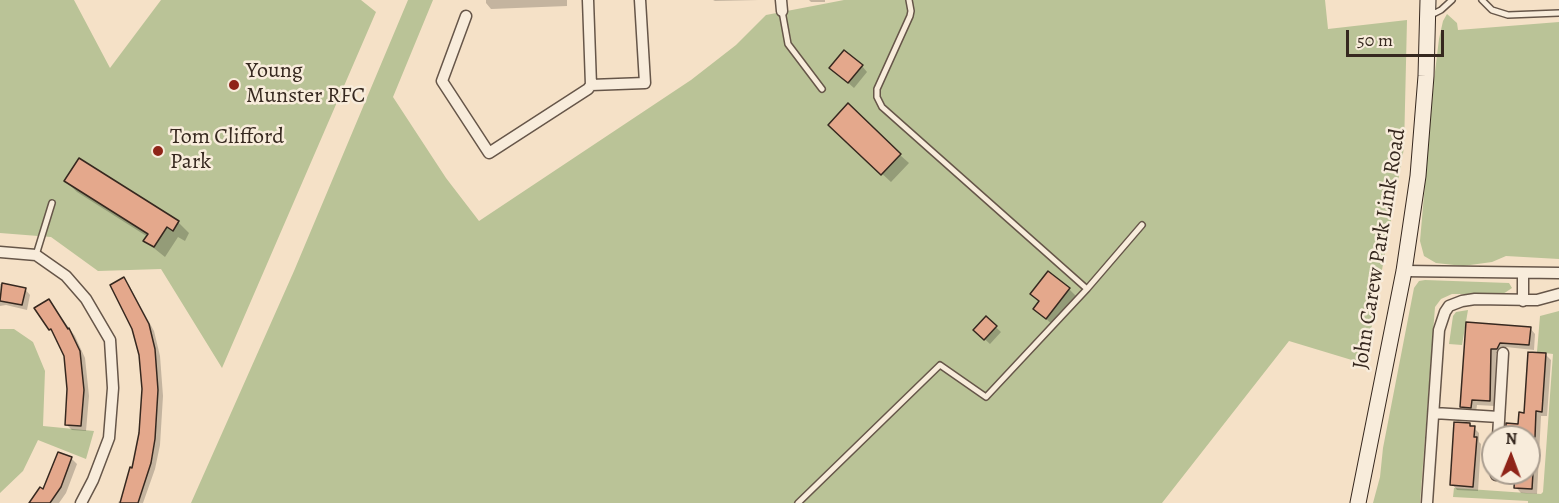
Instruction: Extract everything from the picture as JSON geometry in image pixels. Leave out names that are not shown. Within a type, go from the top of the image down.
[{"type":"main road","name":"John Carew Park Link Road","points":[[1358,503],[1404,271],[1418,176],[1429,17],[1428,0]]},
{"type":"street","points":[[466,16],[442,81],[489,153],[591,85],[588,0]]},
{"type":"street","points":[[591,85],[645,83],[640,0]]},
{"type":"street","points":[[0,252],[36,255],[66,276],[86,298],[110,340],[113,388],[109,438],[93,480],[81,503]]},
{"type":"street","points":[[1404,271],[1559,273]]},
{"type":"street","points":[[1523,273],[1523,301]]},
{"type":"street","points":[[1427,503],[1439,330],[1445,312],[1455,303],[1475,299],[1523,301],[1559,294]]},
{"type":"street","points":[[1499,425],[1503,353]]},
{"type":"street","points":[[1434,413],[1499,417]]},
{"type":"lane","points":[[909,0],[911,11],[877,89],[877,97],[882,107],[1087,289]]},
{"type":"lane","points":[[1429,17],[1452,0]]},
{"type":"lane","points":[[1482,0],[1492,10],[1508,15],[1532,16],[1559,13]]},
{"type":"lane","points":[[781,6],[788,44],[822,89]]},
{"type":"lane","points":[[36,255],[52,203]]},
{"type":"lane","points":[[798,503],[940,365],[986,397],[1087,289],[1142,225]]},
{"type":"green space","name":"Tom Clifford Park","points":[[0,0],[74,0],[110,68],[161,0],[361,0],[376,12],[222,368],[161,269],[98,271],[51,237],[0,233]]},
{"type":"green space","points":[[408,0],[433,0],[393,97],[446,178],[479,221],[691,80],[736,45],[766,15],[844,0],[1325,0],[1328,29],[1407,20],[1404,148],[1365,364],[1289,341],[1162,503],[191,503],[294,271]]},
{"type":"green space","points":[[1447,14],[1457,23],[1458,30],[1559,22],[1559,259],[1506,256],[1492,262],[1463,266],[1436,263],[1424,256],[1420,241],[1434,80],[1439,39]]},
{"type":"green space","points":[[1419,281],[1509,283],[1512,288],[1503,294],[1452,294],[1441,299],[1435,307],[1420,503],[1373,503],[1380,477],[1383,448],[1414,288]]},
{"type":"green space","points":[[1468,310],[1462,345],[1449,344],[1453,316],[1456,312]]},
{"type":"green space","points":[[1559,311],[1559,503],[1453,497],[1454,488],[1541,494],[1543,492],[1553,354],[1537,352],[1540,316]]},
{"type":"green space","points":[[0,329],[14,329],[33,342],[45,371],[43,426],[94,431],[86,459],[38,440],[23,471],[0,493]]},
{"type":"building","points":[[844,50],[863,65],[848,83],[829,68]]},
{"type":"building","points":[[848,103],[901,154],[881,175],[828,125]]},
{"type":"building","points":[[79,158],[179,221],[173,231],[167,227],[154,247],[143,241],[148,234],[64,181]]},
{"type":"building","points":[[1048,271],[1070,288],[1046,319],[1033,309],[1039,301],[1030,294]]},
{"type":"building","points":[[124,277],[149,324],[155,349],[158,390],[151,463],[138,503],[120,503],[130,467],[132,468],[139,433],[142,389],[139,355],[132,329],[110,285]]},
{"type":"building","points":[[2,283],[26,288],[22,305],[0,301]]},
{"type":"building","points":[[49,299],[69,328],[80,351],[84,390],[81,426],[65,425],[67,389],[64,356],[51,329],[49,330],[34,308]]},
{"type":"building","points":[[986,316],[997,326],[984,340],[973,330]]},
{"type":"building","points":[[1466,322],[1531,327],[1529,345],[1500,343],[1497,349],[1491,349],[1490,401],[1472,400],[1471,408],[1460,407]]},
{"type":"building","points":[[1528,352],[1546,353],[1542,412],[1536,411],[1535,425],[1506,425],[1506,423],[1518,424],[1519,412],[1524,413]]},
{"type":"building","points":[[1454,422],[1470,423],[1470,426],[1475,426],[1474,437],[1477,437],[1473,487],[1450,485]]},
{"type":"building","points":[[58,452],[72,457],[61,487],[50,503],[29,503],[40,487],[43,489]]},
{"type":"building","points":[[1514,485],[1532,485],[1532,489],[1514,488]]},
{"type":"place","name":"Young Munster RFC","points":[[234,85]]},
{"type":"place","name":"Tom Clifford Park","points":[[158,151]]}]
